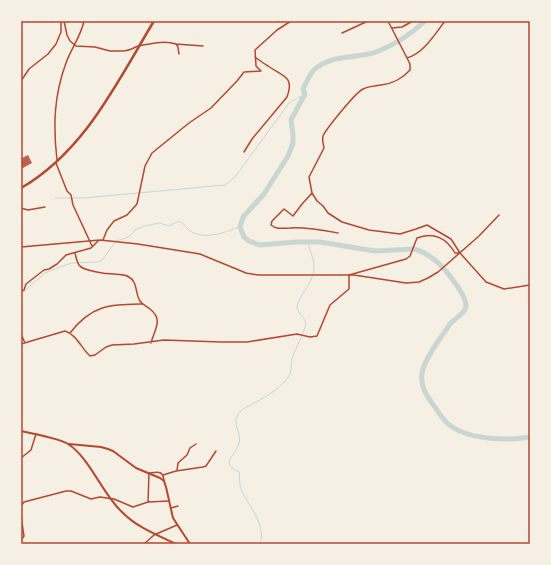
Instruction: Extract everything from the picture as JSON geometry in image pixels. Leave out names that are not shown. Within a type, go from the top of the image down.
[{"type":"highway","points":[[21,188],[56,163],[73,146],[90,125],[154,21]]},
{"type":"main road","points":[[21,431],[68,444],[108,449],[136,468],[164,481],[173,518],[190,544]]},
{"type":"main road","points":[[68,444],[80,455],[110,499],[131,520],[176,544]]},
{"type":"street","points":[[21,81],[29,69],[48,54],[56,44],[61,32],[61,21]]},
{"type":"street","points":[[64,21],[67,35],[77,47],[95,47],[110,51],[128,51],[139,46],[163,42],[202,46]]},
{"type":"street","points":[[84,21],[82,31],[74,45],[62,74],[54,120],[56,163],[67,190],[72,195],[73,205],[92,247]]},
{"type":"street","points":[[103,240],[107,230],[114,221],[127,215],[137,204],[145,166],[152,154],[189,123],[211,108],[244,72],[261,71],[256,66],[256,50],[277,30],[291,21]]},
{"type":"street","points":[[342,33],[368,21]]},
{"type":"street","points":[[388,21],[410,64],[410,70],[405,75],[390,83],[361,89],[324,134],[322,140],[324,148],[309,177],[312,193],[328,213],[342,222],[369,230],[400,234],[427,224],[451,239],[460,253],[481,277],[486,282],[496,287],[504,289],[530,284]]},
{"type":"street","points":[[392,28],[402,27],[413,21]]},
{"type":"street","points":[[407,58],[416,54],[430,40],[445,21]]},
{"type":"street","points":[[176,44],[179,54]]},
{"type":"street","points":[[244,152],[287,97],[290,90],[290,83],[287,77],[268,67],[255,57]]},
{"type":"street","points":[[312,193],[294,216],[284,208],[272,221],[272,225],[278,228],[317,228],[338,233]]},
{"type":"street","points":[[21,208],[28,210],[45,207]]},
{"type":"street","points":[[21,247],[107,240],[200,254],[216,259],[238,270],[262,276],[366,276],[406,283],[419,282],[428,278],[460,253],[499,215]]},
{"type":"street","points":[[349,276],[400,261],[410,256],[417,238],[432,235],[439,236],[455,253],[460,253]]},
{"type":"street","points":[[21,291],[24,290],[26,284],[44,270],[57,264],[66,255],[92,247],[98,240]]},
{"type":"street","points":[[75,253],[78,264],[82,268],[98,272],[123,274],[130,277],[134,281],[142,304],[156,315],[158,325],[151,342]]},
{"type":"street","points":[[21,344],[65,331],[70,333],[84,351],[90,356],[95,355],[106,347],[112,345],[164,340],[241,342],[293,334],[310,337],[317,336],[330,305],[349,289],[349,276]]},
{"type":"street","points":[[70,333],[85,317],[104,306],[116,304],[142,304]]},
{"type":"street","points":[[21,334],[25,344]]},
{"type":"street","points":[[21,458],[31,450],[36,434]]},
{"type":"street","points":[[177,470],[178,463],[187,455],[190,448],[196,444]]},
{"type":"street","points":[[148,502],[149,473],[158,472],[163,475],[177,470],[206,466],[216,451]]},
{"type":"street","points":[[163,475],[164,481]]},
{"type":"street","points":[[21,506],[24,502],[66,491],[71,491],[91,499],[100,497],[118,500],[132,507],[148,502],[169,502]]},
{"type":"street","points":[[171,508],[178,506]]},
{"type":"street","points":[[21,516],[24,536],[21,540]]},
{"type":"street","points":[[144,544],[155,534],[177,525]]},
{"type":"building","points":[[21,155],[22,158],[28,155],[32,163],[21,169]]},
{"type":"waterway","points":[[425,21],[414,31],[390,46],[368,54],[328,61],[314,70],[303,89],[305,94],[291,120],[293,143],[288,156],[264,194],[243,217],[240,227],[244,237],[249,241],[260,245],[295,242],[320,242],[375,251],[414,249],[431,257],[440,264],[449,275],[463,296],[466,306],[462,313],[450,324],[431,351],[425,363],[422,374],[422,383],[427,396],[447,423],[455,429],[465,433],[498,439],[530,437]]},
{"type":"waterway","points":[[55,198],[83,198],[225,185],[235,177],[289,103],[305,94]]},
{"type":"waterway","points":[[21,294],[45,273],[72,263],[98,262],[102,260],[116,241],[127,237],[135,230],[144,226],[159,223],[169,226],[176,222],[181,222],[190,231],[204,235],[216,234],[240,227]]},
{"type":"waterway","points":[[260,544],[262,537],[259,523],[241,489],[239,472],[230,466],[229,463],[238,446],[240,438],[236,418],[242,410],[279,387],[290,374],[292,358],[306,324],[297,307],[314,271],[314,263],[308,242]]}]
